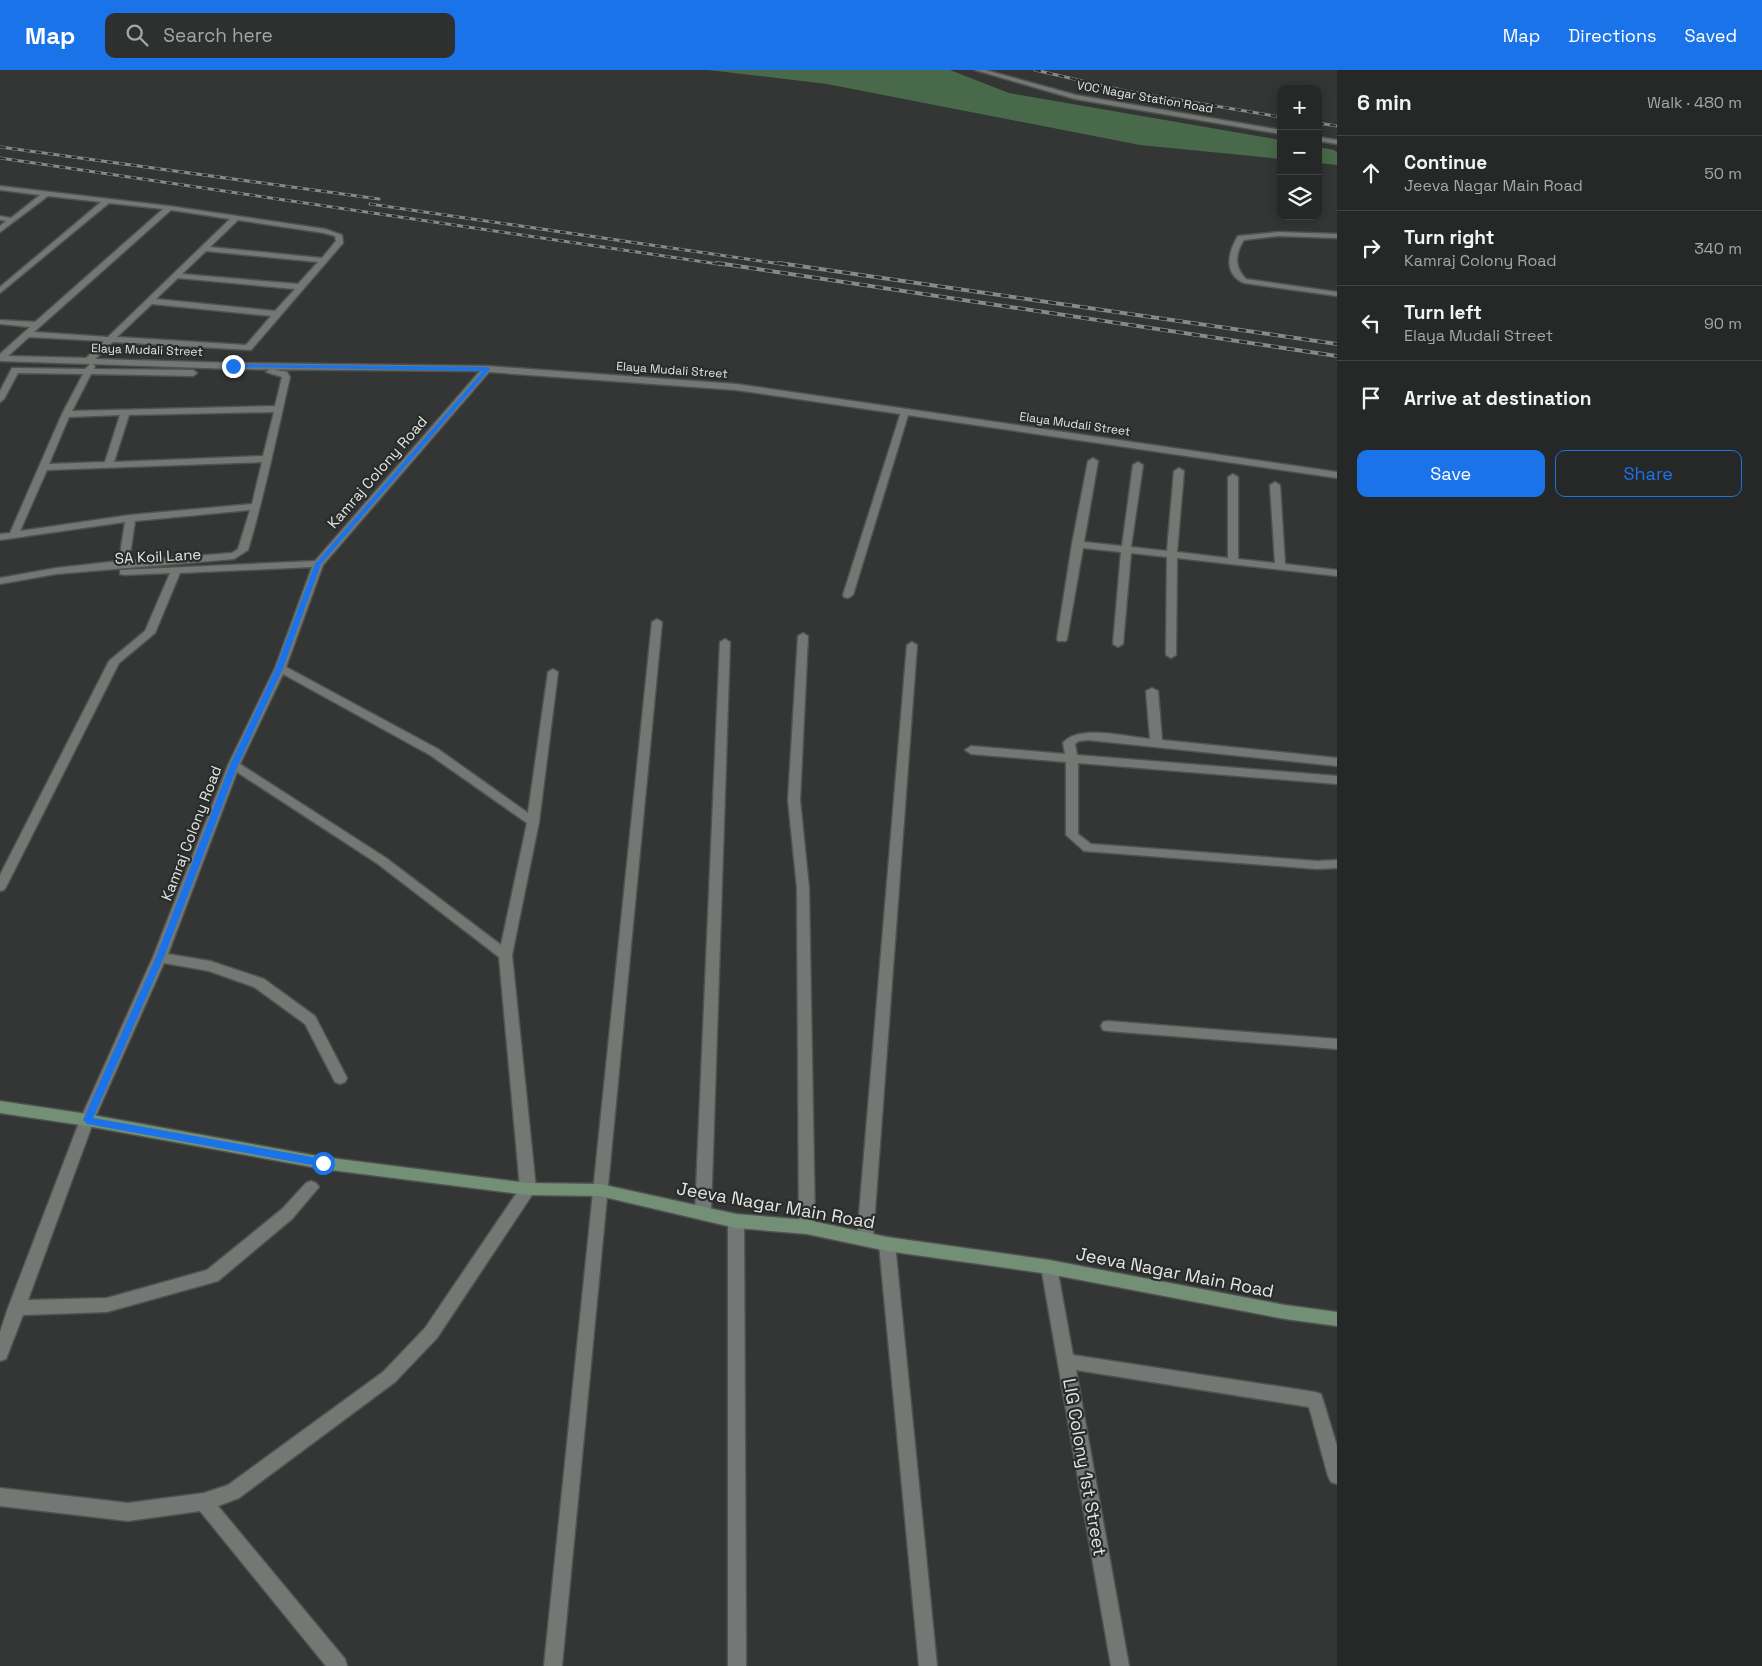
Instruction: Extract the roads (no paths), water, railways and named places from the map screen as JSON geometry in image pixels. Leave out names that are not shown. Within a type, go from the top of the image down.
[{"type":"street","name":"VOC Nagar Station Road","points":[[978,70],[1075,97],[1277,131]]},
{"type":"street","points":[[1322,140],[1337,142]]},
{"type":"street","points":[[0,188],[169,208],[325,231],[338,234],[340,241],[248,348],[27,334]]},
{"type":"street","points":[[0,230],[46,194]]},
{"type":"street","points":[[0,291],[108,201]]},
{"type":"street","points":[[0,358],[169,208]]},
{"type":"street","points":[[0,218],[12,220]]},
{"type":"street","points":[[14,534],[66,414],[89,371],[91,361],[110,339],[236,218]]},
{"type":"street","points":[[1337,236],[1279,234],[1254,235],[1241,238],[1232,256],[1231,263],[1238,276],[1244,281],[1337,294]]},
{"type":"street","points":[[204,249],[323,260]]},
{"type":"street","points":[[176,276],[300,287]]},
{"type":"street","points":[[150,301],[277,314]]},
{"type":"street","points":[[0,322],[38,324]]},
{"type":"street","name":"Elaya Mudali Street","points":[[0,358],[233,366],[487,369],[736,387],[1337,475]]},
{"type":"street","name":"Kamraj Colony Road","points":[[0,1354],[87,1120],[160,957],[234,765],[280,668],[318,564],[487,369]]},
{"type":"street","points":[[0,399],[15,370],[280,373],[286,377],[256,506],[243,550],[240,553],[234,556],[56,571],[0,581]]},
{"type":"street","points":[[66,414],[280,408]]},
{"type":"street","points":[[109,464],[126,412]]},
{"type":"street","points":[[848,595],[905,412]]},
{"type":"street","points":[[43,467],[268,459]]},
{"type":"street","points":[[1062,638],[1093,461]]},
{"type":"street","points":[[1118,644],[1126,550],[1138,465]]},
{"type":"street","points":[[1171,655],[1172,555],[1179,471]]},
{"type":"street","points":[[1233,477],[1233,562]]},
{"type":"street","points":[[1275,484],[1280,566]]},
{"type":"street","points":[[0,537],[130,518],[256,506]]},
{"type":"street","points":[[124,564],[130,518]]},
{"type":"street","points":[[1077,544],[1337,573]]},
{"type":"street","name":"SA Koil Lane","points":[[0,589],[76,574],[318,564]]},
{"type":"street","points":[[0,887],[114,661],[150,633],[176,570]]},
{"type":"street","points":[[553,1666],[657,622]]},
{"type":"street","points":[[803,636],[794,800],[803,888],[807,1228]]},
{"type":"street","points":[[703,1213],[725,642]]},
{"type":"street","points":[[864,1238],[912,645]]},
{"type":"street","points":[[280,668],[434,752],[533,822]]},
{"type":"street","points":[[0,1497],[128,1512],[204,1502],[233,1492],[389,1377],[431,1333],[528,1189],[504,955],[533,822],[553,672]]},
{"type":"street","points":[[1152,691],[1156,742]]},
{"type":"street","points":[[1337,762],[1088,736],[1076,738],[1069,743],[1072,758],[1072,835],[1088,848],[1317,865],[1337,864]]},
{"type":"street","points":[[971,750],[1337,780]]},
{"type":"street","points":[[234,765],[382,862],[504,955]]},
{"type":"street","points":[[160,957],[210,966],[259,983],[310,1020],[340,1078]]},
{"type":"street","points":[[1108,1026],[1337,1044]]},
{"type":"street","name":"Jeeva Nagar Main Road","points":[[0,1107],[87,1120],[323,1163],[528,1189],[600,1190],[736,1221],[807,1228],[887,1244],[1049,1267],[1285,1312],[1337,1319]]},
{"type":"street","points":[[16,1308],[107,1305],[212,1276],[287,1214],[311,1187]]},
{"type":"street","points":[[736,1221],[737,1666]]},
{"type":"street","points":[[887,1244],[928,1666]]},
{"type":"street","name":"LIG Colony 1st Street","points":[[1049,1267],[1120,1666]]},
{"type":"street","points":[[1066,1361],[1315,1400],[1337,1476]]},
{"type":"street","points":[[204,1502],[338,1666]]},
{"type":"railway","points":[[1035,70],[1126,91],[1277,116]]},
{"type":"railway","points":[[1322,124],[1337,126]]},
{"type":"railway","points":[[0,147],[379,199]]},
{"type":"railway","points":[[0,158],[725,265]]},
{"type":"railway","points":[[370,204],[788,265]]},
{"type":"railway","points":[[717,263],[1337,356]]},
{"type":"railway","points":[[779,263],[1337,344]]}]
